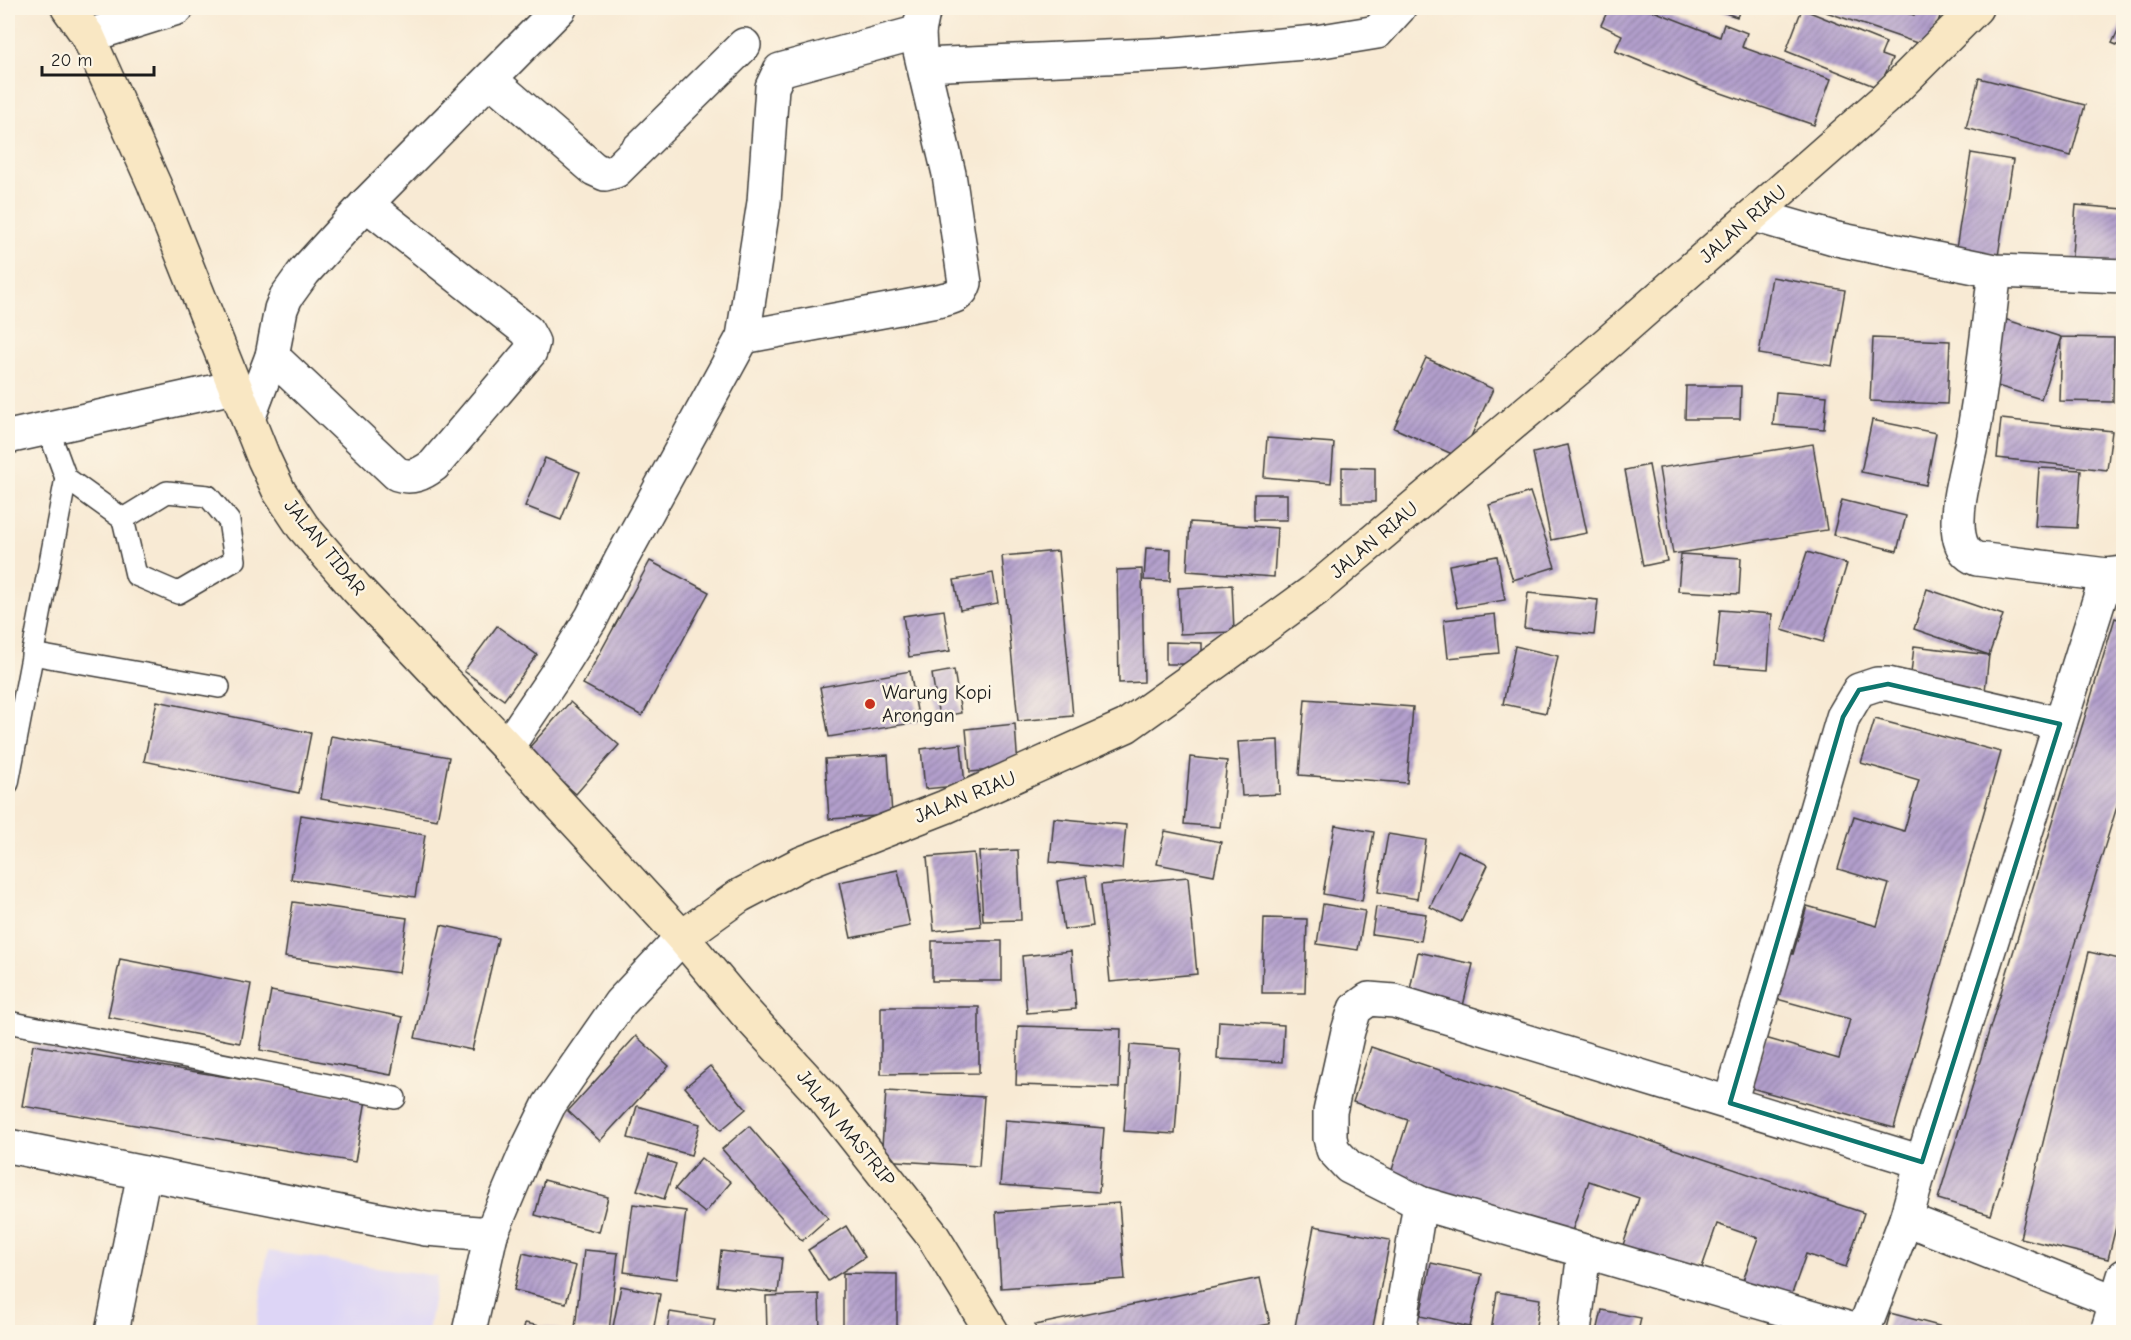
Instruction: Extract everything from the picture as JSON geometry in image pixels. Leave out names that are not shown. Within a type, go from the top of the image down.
[{"type":"main road","name":"JALAN TIDAR","points":[[68,8],[88,36],[154,184],[234,387],[279,491],[303,528],[356,588],[507,747],[682,937]]},
{"type":"main road","name":"JALAN RIAU","points":[[682,937],[739,896],[802,862],[955,802],[1126,726],[1315,590],[1579,368],[1886,99],[1976,8]]},
{"type":"main road","name":"JALAN MASTRIP","points":[[682,937],[744,1011],[823,1096],[932,1235],[992,1332]]},
{"type":"street","points":[[88,36],[177,8]]},
{"type":"street","points":[[248,419],[272,356],[281,309],[286,297],[304,272],[366,204],[560,8]]},
{"type":"street","points":[[924,65],[1173,54],[1316,42],[1377,32],[1399,8]]},
{"type":"street","points":[[507,747],[592,617],[743,337],[764,202],[772,87],[780,70],[922,20],[924,65],[949,174],[965,283],[963,289],[957,296],[942,300],[743,337]]},
{"type":"street","points":[[491,80],[594,169],[605,174],[616,171],[744,45]]},
{"type":"street","points":[[272,356],[397,474],[409,477],[420,474],[434,465],[530,352],[533,342],[526,331],[366,204]]},
{"type":"street","points":[[1754,215],[1837,239],[1995,271],[2124,276]]},
{"type":"street","points":[[1922,1162],[1394,1001],[1370,999],[1355,1009],[1329,1112],[1329,1138],[1333,1150],[1350,1167],[1420,1203],[1862,1332],[1906,1220],[1922,1162],[2060,724],[2115,574],[1977,559],[1971,557],[1963,548],[1959,526],[1961,498],[1974,433],[1995,271]]},
{"type":"street","points":[[8,437],[234,387]]},
{"type":"street","points":[[1730,1103],[1843,717],[1859,690],[1877,684],[1888,684],[2060,724]]},
{"type":"street","points":[[469,1332],[491,1234],[549,1105],[620,1003],[682,937]]},
{"type":"street","points":[[8,1146],[426,1230],[491,1234]]},
{"type":"street","points":[[112,1332],[144,1173]]},
{"type":"street","points":[[1399,1332],[1420,1203]]},
{"type":"street","points":[[1906,1220],[2117,1304]]},
{"type":"street","points":[[1574,1332],[1584,1252]]},
{"type":"lane","points":[[8,783],[66,478],[48,429]]},
{"type":"lane","points":[[66,478],[123,519],[136,575],[178,593],[235,560],[229,521],[208,496],[167,492],[123,519]]},
{"type":"lane","points":[[32,654],[219,687]]},
{"type":"lane","points":[[8,1022],[395,1098]]},
{"type":"highlighted area","points":[[1888,684],[2060,724],[1922,1162],[1730,1103],[1843,717],[1859,690]]},
{"type":"shaded area","points":[[268,1251],[437,1276],[428,1332],[255,1332]]},
{"type":"building","points":[[1609,8],[1646,8],[1720,37],[1724,24],[1747,33],[1742,47],[1831,79],[1814,125],[1701,86],[1615,51],[1622,35],[1601,25]]},
{"type":"building","points":[[1711,8],[1741,8],[1737,17]]},
{"type":"building","points":[[1827,8],[1891,8],[1914,15],[1917,8],[1943,8],[1929,47],[1826,12]]},
{"type":"building","points":[[1802,9],[1886,43],[1881,55],[1892,59],[1879,88],[1786,51]]},
{"type":"building","points":[[2124,18],[2124,48],[2112,43]]},
{"type":"building","points":[[1979,78],[2085,105],[2071,156],[1966,128]]},
{"type":"building","points":[[1971,153],[2013,160],[1998,256],[1956,249]]},
{"type":"building","points":[[2076,205],[2124,209],[2124,270],[2071,267]]},
{"type":"building","points":[[1772,277],[1845,290],[1832,366],[1759,354]]},
{"type":"building","points":[[2004,319],[2061,337],[2041,399],[1984,382]]},
{"type":"building","points":[[2061,337],[2114,338],[2113,402],[2059,401]]},
{"type":"building","points":[[1873,338],[1950,341],[1947,404],[1870,401]]},
{"type":"building","points":[[1426,358],[1493,389],[1461,458],[1394,428]]},
{"type":"building","points":[[1686,386],[1741,386],[1740,419],[1685,419]]},
{"type":"building","points":[[1776,392],[1827,396],[1824,429],[1773,425]]},
{"type":"building","points":[[2001,419],[2112,431],[2107,470],[1997,458]]},
{"type":"building","points":[[1872,420],[1936,433],[1926,485],[1861,472]]},
{"type":"building","points":[[1267,438],[1334,443],[1331,483],[1264,477]]},
{"type":"building","points":[[1813,444],[1827,530],[1673,554],[1659,468]]},
{"type":"building","points":[[1568,445],[1587,533],[1551,540],[1533,453]]},
{"type":"building","points":[[545,458],[580,472],[561,520],[525,506]]},
{"type":"building","points":[[1649,465],[1667,561],[1643,566],[1625,470]]},
{"type":"building","points":[[1342,467],[1375,468],[1375,502],[1342,502]]},
{"type":"building","points":[[2039,468],[2081,470],[2077,528],[2035,526]]},
{"type":"building","points":[[1530,492],[1555,567],[1513,580],[1489,505]]},
{"type":"building","points":[[1254,494],[1287,494],[1287,520],[1254,520]]},
{"type":"building","points":[[1842,500],[1906,516],[1897,551],[1833,535]]},
{"type":"building","points":[[1190,522],[1277,528],[1274,577],[1187,571]]},
{"type":"building","points":[[1146,548],[1171,549],[1170,581],[1144,580]]},
{"type":"building","points":[[1058,551],[1073,716],[1018,721],[1002,556]]},
{"type":"building","points":[[1807,552],[1847,564],[1823,642],[1782,630]]},
{"type":"building","points":[[1681,554],[1741,558],[1739,594],[1678,591]]},
{"type":"building","points":[[1497,556],[1505,600],[1457,608],[1449,565]]},
{"type":"building","points":[[650,561],[709,592],[642,716],[583,684]]},
{"type":"building","points":[[1142,569],[1144,682],[1119,683],[1117,570]]},
{"type":"building","points":[[993,573],[998,603],[960,610],[954,580]]},
{"type":"building","points":[[1232,585],[1234,632],[1180,634],[1178,588]]},
{"type":"building","points":[[1927,589],[2003,615],[1989,655],[1914,629]]},
{"type":"building","points":[[1528,593],[1598,600],[1594,635],[1524,628]]},
{"type":"building","points":[[944,610],[950,651],[909,657],[903,616]]},
{"type":"building","points":[[1720,610],[1772,614],[1768,669],[1715,665]]},
{"type":"building","points":[[1495,614],[1499,653],[1448,658],[1444,620]]},
{"type":"building","points":[[2115,618],[2124,621],[2124,784],[1991,1215],[1938,1199]]},
{"type":"building","points":[[497,626],[537,655],[504,700],[464,671]]},
{"type":"building","points":[[1166,642],[1202,643],[1202,664],[1166,664]]},
{"type":"building","points":[[1515,646],[1558,656],[1546,713],[1503,704]]},
{"type":"building","points":[[1914,646],[1989,655],[1985,691],[1910,683]]},
{"type":"building","points":[[954,670],[961,713],[939,717],[932,674]]},
{"type":"building","name":"Warung Kopi Arongan","points":[[910,671],[919,722],[829,737],[820,687]]},
{"type":"building","points":[[1305,699],[1413,707],[1407,783],[1299,775]]},
{"type":"building","points":[[157,701],[311,733],[299,793],[144,761]]},
{"type":"building","points":[[570,702],[619,745],[576,794],[527,750]]},
{"type":"building","points":[[1875,719],[2001,752],[1894,1128],[1751,1088],[1765,1038],[1839,1059],[1850,1019],[1777,999],[1789,953],[1793,954],[1807,906],[1877,926],[1889,884],[1838,869],[1854,816],[1904,831],[1919,780],[1861,763]]},
{"type":"building","points":[[1015,724],[1018,768],[970,772],[966,729]]},
{"type":"building","points":[[331,736],[449,757],[437,820],[321,799]]},
{"type":"building","points":[[1278,740],[1280,794],[1242,796],[1238,742]]},
{"type":"building","points":[[961,744],[965,785],[925,789],[921,749]]},
{"type":"building","points":[[888,755],[892,815],[829,819],[825,759]]},
{"type":"building","points":[[1190,757],[1227,761],[1220,827],[1184,824]]},
{"type":"building","points":[[301,815],[425,835],[415,897],[291,879]]},
{"type":"building","points":[[1054,818],[1126,825],[1122,869],[1050,862]]},
{"type":"building","points":[[1335,825],[1374,832],[1362,901],[1323,894]]},
{"type":"building","points":[[1165,831],[1221,842],[1214,875],[1157,864]]},
{"type":"building","points":[[1388,834],[1426,840],[1417,899],[1378,892]]},
{"type":"building","points":[[1018,850],[1021,920],[983,921],[979,852]]},
{"type":"building","points":[[1458,850],[1488,865],[1461,922],[1430,907]]},
{"type":"building","points":[[974,853],[981,926],[934,931],[927,857]]},
{"type":"building","points":[[898,870],[910,926],[851,938],[839,882]]},
{"type":"building","points":[[1086,876],[1093,926],[1064,930],[1057,881]]},
{"type":"building","points":[[1188,877],[1197,974],[1110,982],[1101,885]]},
{"type":"building","points":[[293,902],[407,918],[399,973],[285,957]]},
{"type":"building","points":[[1323,904],[1365,911],[1358,950],[1317,944]]},
{"type":"building","points":[[1376,907],[1426,914],[1421,941],[1372,934]]},
{"type":"building","points":[[1264,918],[1307,919],[1305,993],[1262,993]]},
{"type":"building","points":[[441,925],[498,938],[472,1050],[415,1038]]},
{"type":"building","points":[[932,941],[1002,941],[1002,981],[932,981]]},
{"type":"building","points":[[1071,951],[1076,1009],[1027,1013],[1022,956]]},
{"type":"building","points":[[1418,952],[1473,964],[1463,1006],[1409,994]]},
{"type":"building","points":[[2089,952],[2124,960],[2124,1195],[2108,1259],[2020,1238]]},
{"type":"building","points":[[120,959],[251,984],[240,1043],[108,1017]]},
{"type":"building","points":[[271,991],[403,1017],[391,1075],[260,1050]]},
{"type":"building","points":[[881,1007],[979,1007],[979,1073],[881,1074]]},
{"type":"building","points":[[1219,1021],[1284,1025],[1282,1062],[1217,1059]]},
{"type":"building","points":[[1018,1026],[1121,1029],[1119,1088],[1016,1085]]},
{"type":"building","points":[[636,1036],[669,1066],[600,1141],[568,1111]]},
{"type":"building","points":[[33,1045],[366,1100],[355,1162],[22,1106]]},
{"type":"building","points":[[1130,1045],[1181,1049],[1175,1134],[1124,1131]]},
{"type":"building","points":[[1371,1047],[1864,1213],[1846,1267],[1806,1254],[1788,1305],[1740,1289],[1758,1238],[1717,1224],[1699,1276],[1620,1254],[1639,1198],[1589,1181],[1567,1246],[1522,1217],[1482,1204],[1480,1210],[1390,1176],[1408,1120],[1353,1102]]},
{"type":"building","points":[[710,1066],[746,1109],[721,1130],[685,1087]]},
{"type":"building","points":[[886,1091],[984,1097],[979,1166],[881,1160]]},
{"type":"building","points":[[637,1106],[700,1124],[691,1155],[628,1138]]},
{"type":"building","points":[[1005,1120],[1104,1128],[1099,1192],[1000,1185]]},
{"type":"building","points":[[749,1126],[828,1218],[802,1241],[722,1149]]},
{"type":"building","points":[[649,1155],[676,1164],[664,1199],[637,1190]]},
{"type":"building","points":[[701,1158],[731,1182],[705,1213],[675,1189]]},
{"type":"building","points":[[544,1180],[608,1197],[599,1232],[535,1215]]},
{"type":"building","points":[[1119,1203],[1125,1279],[1001,1288],[996,1212]]},
{"type":"building","points":[[633,1204],[686,1211],[677,1279],[624,1272]]},
{"type":"building","points":[[846,1226],[865,1257],[828,1281],[808,1250]]},
{"type":"building","points":[[1314,1226],[1390,1240],[1372,1332],[1294,1332]]},
{"type":"building","points":[[584,1250],[618,1253],[609,1331],[575,1328]]},
{"type":"building","points":[[721,1251],[782,1258],[778,1293],[717,1286]]},
{"type":"building","points":[[523,1253],[576,1266],[566,1303],[514,1290]]},
{"type":"building","points":[[1431,1263],[1482,1274],[1470,1327],[1420,1316]]},
{"type":"building","points":[[843,1273],[897,1274],[897,1332],[843,1332]]},
{"type":"building","points":[[1260,1278],[1270,1324],[1227,1332],[1036,1332],[1035,1325]]},
{"type":"building","points":[[621,1286],[660,1294],[653,1332],[612,1332]]},
{"type":"building","points":[[1497,1292],[1540,1299],[1535,1332],[1491,1332]]},
{"type":"building","points":[[819,1294],[820,1332],[767,1332],[766,1296]]},
{"type":"building","points":[[1602,1310],[1641,1318],[1638,1332],[1597,1332]]},
{"type":"building","points":[[670,1312],[715,1319],[712,1332],[667,1332]]},
{"type":"building","points":[[1890,1313],[1954,1330],[1953,1332],[1885,1332]]},
{"type":"building","points":[[525,1323],[564,1331],[564,1332],[523,1332]]},
{"type":"place","name":"Warung Kopi Arongan","points":[[870,704]]}]
